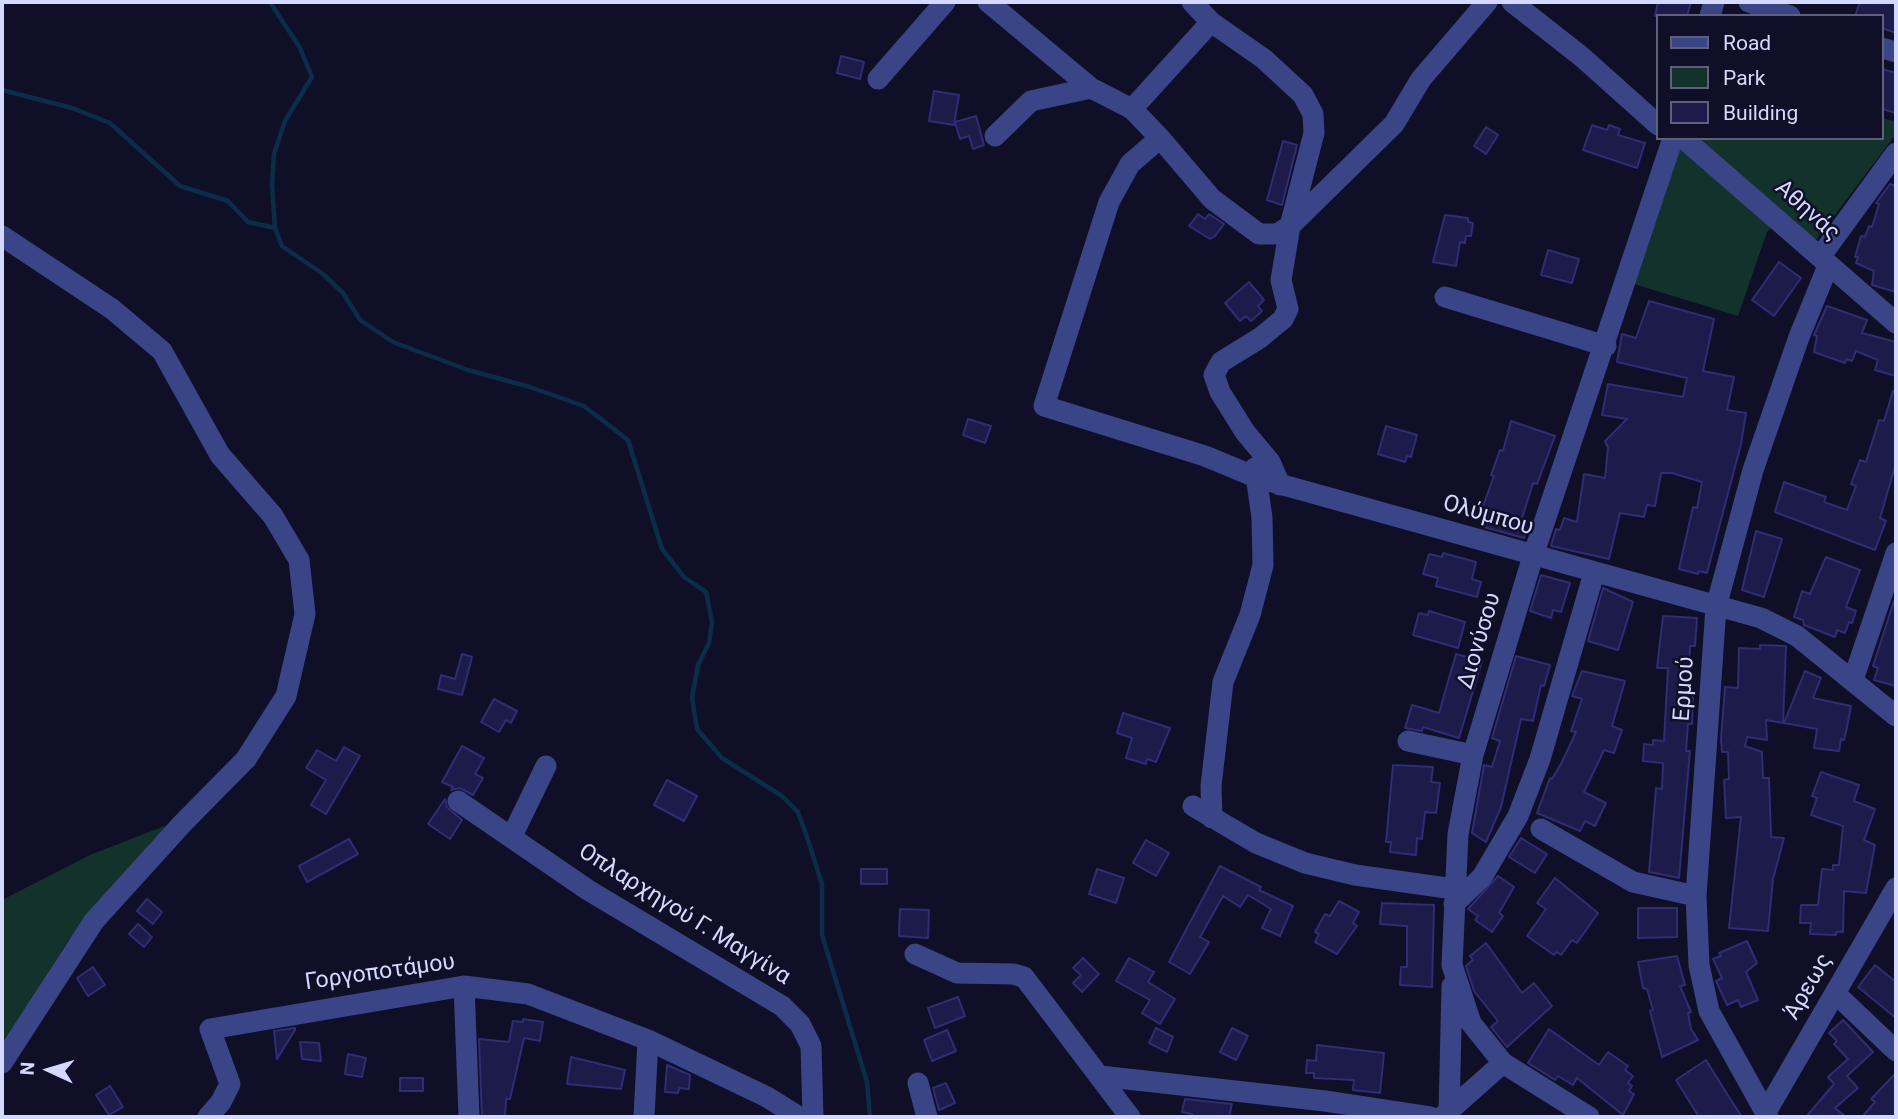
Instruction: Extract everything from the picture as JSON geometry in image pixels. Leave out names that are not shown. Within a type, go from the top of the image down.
[{"type":"street","points":[[878,79],[945,2]]},
{"type":"street","points":[[988,2],[1091,88],[1132,109],[1212,199],[1259,234],[1277,234],[1290,226],[1394,124],[1421,79],[1487,2]]},
{"type":"street","points":[[1192,2],[1211,22],[1264,60],[1303,95],[1312,114],[1314,133],[1290,226],[1281,281],[1287,300],[1283,318],[1261,338],[1221,362],[1214,375],[1220,392],[1245,432],[1270,461],[1280,485]]},
{"type":"street","points":[[1512,2],[1582,57],[1657,124]]},
{"type":"street","points":[[1749,2],[1784,14]]},
{"type":"street","points":[[1132,109],[1211,22]]},
{"type":"street","points":[[995,136],[1031,101],[1091,88]]},
{"type":"street","name":"Ολύμπου","points":[[1160,138],[1130,164],[1109,202],[1044,406],[1205,456],[1280,485],[1761,618],[1797,636],[1896,716]]},
{"type":"street","name":"Διονύσου","points":[[1590,1117],[1503,1063],[1471,1023],[1452,965],[1454,897],[1462,806],[1474,755],[1533,556],[1606,346],[1672,140]]},
{"type":"street","name":"Αθηνάς","points":[[1686,140],[1896,323]]},
{"type":"street","name":"Ερμού","points":[[1767,1114],[1729,1052],[1709,1012],[1699,965],[1696,896],[1716,607],[1753,470],[1824,261],[1896,153]]},
{"type":"street","points":[[2,236],[112,309],[162,351],[220,455],[273,516],[299,560],[305,614],[286,696],[246,759],[181,824],[94,921],[2,1063]]},
{"type":"street","points":[[1444,297],[1606,346]]},
{"type":"street","points":[[1212,818],[1211,786],[1223,682],[1250,615],[1262,565],[1258,478],[1245,432]]},
{"type":"street","points":[[1853,680],[1896,554]]},
{"type":"street","points":[[1193,806],[1256,843],[1305,863],[1454,897],[1482,877],[1518,816],[1540,759],[1594,573]]},
{"type":"street","points":[[1408,741],[1474,755]]},
{"type":"street","points":[[512,836],[545,766]]},
{"type":"street","name":"Οπλαρχηγού Γ. Μαγγίνα","points":[[458,800],[588,890],[782,1006],[800,1024],[811,1046],[813,1117]]},
{"type":"street","points":[[1541,829],[1633,882],[1696,896]]},
{"type":"street","name":"Άρεως","points":[[1767,1114],[1896,888]]},
{"type":"street","points":[[915,954],[957,973],[1013,974],[1024,977],[1130,1117]]},
{"type":"street","points":[[1440,1116],[1452,965]]},
{"type":"street","points":[[464,986],[469,1117]]},
{"type":"street","name":"Γοργοποτάμου","points":[[208,1117],[221,1102],[230,1084],[210,1029],[298,1011],[464,986],[528,993],[648,1040],[767,1097],[799,1117]]},
{"type":"street","points":[[1836,995],[1896,1051]]},
{"type":"street","points":[[644,1117],[648,1040]]},
{"type":"street","points":[[1100,1076],[1440,1116],[1503,1063]]},
{"type":"street","points":[[918,1083],[927,1117]]},
{"type":"green space","points":[[1884,119],[1896,122],[1896,134],[1813,244],[1781,217],[1767,232],[1738,316],[1634,284],[1678,140],[1884,140]]},
{"type":"green space","points":[[167,825],[67,942],[2,1047],[2,900],[90,855]]},
{"type":"building","points":[[1658,2],[1691,2],[1688,14],[1655,16]]},
{"type":"building","points":[[1860,2],[1896,2],[1896,33],[1884,29],[1884,14],[1856,14]]},
{"type":"building","points":[[841,56],[864,62],[860,79],[837,73]]},
{"type":"building","points":[[1884,70],[1896,73],[1896,113],[1884,110]]},
{"type":"building","points":[[934,91],[959,95],[954,125],[929,121]]},
{"type":"building","points":[[976,116],[984,145],[973,149],[969,136],[960,139],[955,122]]},
{"type":"building","points":[[1592,125],[1607,130],[1609,125],[1620,129],[1618,135],[1645,143],[1637,168],[1583,150]]},
{"type":"building","points":[[1486,127],[1498,135],[1486,154],[1474,146]]},
{"type":"building","points":[[1283,141],[1297,145],[1282,205],[1267,200]]},
{"type":"building","points":[[1890,184],[1896,186],[1896,292],[1872,285],[1874,271],[1856,263],[1858,257],[1855,257],[1861,236],[1865,237],[1869,226],[1872,227],[1879,204],[1876,203]]},
{"type":"building","points":[[1198,214],[1205,219],[1209,214],[1224,224],[1210,239],[1189,226]]},
{"type":"building","points":[[1445,215],[1468,218],[1468,222],[1473,223],[1471,236],[1466,236],[1465,243],[1460,242],[1456,266],[1433,262]]},
{"type":"building","points":[[1548,250],[1579,259],[1572,283],[1541,275]]},
{"type":"building","points":[[1779,262],[1801,278],[1774,316],[1752,300]]},
{"type":"building","points":[[1249,282],[1264,300],[1258,306],[1262,311],[1251,321],[1246,316],[1240,321],[1225,303]]},
{"type":"building","points":[[1649,301],[1714,319],[1703,371],[1734,377],[1727,410],[1746,413],[1741,444],[1707,573],[1699,571],[1698,574],[1679,569],[1693,507],[1697,508],[1702,482],[1672,473],[1661,473],[1655,506],[1647,505],[1644,517],[1620,513],[1609,559],[1551,546],[1556,529],[1560,530],[1564,518],[1577,522],[1584,474],[1605,478],[1608,448],[1605,441],[1627,419],[1602,415],[1608,384],[1683,397],[1687,378],[1617,362],[1622,334],[1636,338]]},
{"type":"building","points":[[1827,306],[1867,320],[1862,333],[1896,342],[1896,376],[1875,370],[1878,360],[1856,351],[1852,361],[1846,359],[1845,363],[1814,352],[1817,336],[1814,335]]},
{"type":"building","points":[[1893,391],[1896,391],[1896,463],[1880,518],[1886,521],[1875,550],[1775,512],[1784,482],[1826,497],[1824,502],[1847,510],[1856,486],[1851,484],[1860,460],[1866,462],[1879,420],[1884,421]]},
{"type":"building","points":[[968,419],[991,426],[985,443],[963,435]]},
{"type":"building","points":[[1511,421],[1555,436],[1537,484],[1533,483],[1520,525],[1527,527],[1524,538],[1480,526],[1483,506],[1494,476],[1491,475],[1500,450],[1503,451]]},
{"type":"building","points":[[1386,426],[1417,435],[1411,457],[1407,456],[1405,462],[1378,454]]},
{"type":"building","points":[[1756,531],[1782,539],[1764,597],[1742,590]]},
{"type":"building","points":[[1443,553],[1476,562],[1472,579],[1481,582],[1477,597],[1436,586],[1438,578],[1423,574],[1429,554],[1442,557]]},
{"type":"building","points":[[1826,557],[1860,570],[1846,607],[1856,611],[1852,623],[1849,622],[1845,633],[1837,630],[1835,637],[1804,625],[1803,620],[1794,617],[1802,591],[1810,594]]},
{"type":"building","points":[[1541,575],[1570,583],[1561,612],[1553,610],[1551,618],[1530,611]]},
{"type":"building","points":[[1603,588],[1633,602],[1618,650],[1588,641]]},
{"type":"building","points":[[1894,601],[1896,686],[1874,680],[1878,668],[1873,666]]},
{"type":"building","points":[[1429,611],[1465,622],[1458,648],[1413,635],[1419,613],[1428,615]]},
{"type":"building","points":[[1663,616],[1697,618],[1695,646],[1690,646],[1689,670],[1680,669],[1680,694],[1693,694],[1692,724],[1688,724],[1686,751],[1690,751],[1679,878],[1649,872],[1656,788],[1662,789],[1663,763],[1643,761],[1644,744],[1653,745],[1653,740],[1664,741],[1668,668],[1657,668]]},
{"type":"building","points":[[1760,645],[1786,646],[1783,723],[1766,720],[1767,740],[1747,737],[1745,746],[1762,752],[1763,778],[1769,778],[1771,837],[1784,838],[1773,879],[1768,931],[1729,928],[1741,817],[1726,818],[1724,780],[1729,779],[1728,752],[1722,752],[1721,739],[1725,687],[1738,688],[1739,648],[1760,649]]},
{"type":"building","points":[[462,654],[472,657],[462,695],[438,689],[441,675],[455,679]]},
{"type":"building","points":[[1456,654],[1482,661],[1459,738],[1423,727],[1422,731],[1405,728],[1412,705],[1439,713]]},
{"type":"building","points":[[1516,656],[1550,665],[1544,686],[1541,685],[1533,721],[1521,719],[1501,807],[1486,842],[1472,833],[1484,765],[1492,767],[1500,741],[1492,738]]},
{"type":"building","points":[[1582,671],[1625,681],[1612,726],[1622,730],[1614,753],[1604,750],[1584,792],[1606,803],[1595,826],[1585,821],[1580,831],[1537,813],[1550,778],[1552,779],[1562,762],[1576,732],[1571,731],[1582,699],[1572,696]]},
{"type":"building","points":[[1805,671],[1821,678],[1813,698],[1851,706],[1839,751],[1814,748],[1817,729],[1784,723]]},
{"type":"building","points":[[494,699],[517,711],[511,723],[506,720],[499,732],[481,722]]},
{"type":"building","points":[[1123,713],[1170,728],[1156,762],[1147,759],[1146,764],[1126,758],[1132,738],[1117,733]]},
{"type":"building","points":[[462,746],[484,758],[475,774],[483,778],[473,795],[460,788],[451,790],[453,787],[442,782]]},
{"type":"building","points":[[344,747],[360,756],[326,814],[311,805],[326,780],[306,768],[317,750],[336,761]]},
{"type":"building","points":[[1393,765],[1433,767],[1431,782],[1440,783],[1436,813],[1425,812],[1422,839],[1417,838],[1416,855],[1390,852],[1391,842],[1386,842]]},
{"type":"building","points":[[1821,772],[1859,785],[1854,801],[1875,809],[1864,840],[1875,845],[1866,893],[1844,891],[1843,932],[1836,932],[1836,935],[1810,934],[1811,923],[1800,923],[1801,905],[1818,905],[1822,869],[1833,870],[1833,865],[1839,865],[1843,826],[1811,815],[1817,798],[1812,796]]},
{"type":"building","points":[[667,780],[697,796],[684,821],[654,805]]},
{"type":"building","points":[[445,799],[447,807],[462,820],[450,839],[428,824]]},
{"type":"building","points":[[1521,838],[1547,854],[1535,873],[1509,857]]},
{"type":"building","points":[[349,839],[358,854],[307,882],[299,866]]},
{"type":"building","points":[[1146,840],[1169,853],[1156,876],[1133,863]]},
{"type":"building","points":[[1220,866],[1261,887],[1259,890],[1293,906],[1280,936],[1262,928],[1271,909],[1248,895],[1240,907],[1223,896],[1200,937],[1209,942],[1190,974],[1169,962]]},
{"type":"building","points":[[861,869],[887,869],[887,884],[861,884]]},
{"type":"building","points":[[1097,869],[1124,878],[1116,903],[1089,894]]},
{"type":"building","points":[[1498,876],[1514,887],[1499,913],[1503,916],[1492,932],[1475,920],[1478,916],[1468,909]]},
{"type":"building","points":[[1555,878],[1598,913],[1577,943],[1572,940],[1561,955],[1557,952],[1554,955],[1527,936],[1546,909],[1537,903]]},
{"type":"building","points":[[147,899],[162,912],[153,924],[137,911]]},
{"type":"building","points":[[1339,901],[1359,912],[1353,923],[1357,926],[1337,954],[1315,942],[1319,934],[1315,932],[1325,914],[1330,916]]},
{"type":"building","points":[[1382,903],[1434,905],[1432,987],[1400,985],[1401,967],[1407,967],[1407,926],[1380,924]]},
{"type":"building","points":[[1638,908],[1677,908],[1677,937],[1638,938]]},
{"type":"building","points":[[900,909],[929,910],[928,938],[899,936]]},
{"type":"building","points":[[138,924],[152,937],[144,947],[129,934]]},
{"type":"building","points":[[1747,941],[1757,963],[1746,972],[1758,1000],[1741,1007],[1738,1000],[1727,1005],[1716,981],[1722,978],[1713,959],[1721,956],[1719,953]]},
{"type":"building","points":[[1486,943],[1522,993],[1534,983],[1552,1006],[1507,1047],[1491,1027],[1498,1021],[1474,991],[1466,966],[1473,960],[1470,956]]},
{"type":"building","points":[[1677,956],[1685,985],[1680,986],[1691,1012],[1688,1013],[1691,1029],[1698,1040],[1662,1057],[1650,1011],[1653,1010],[1647,989],[1643,988],[1638,962]]},
{"type":"building","points":[[1083,958],[1099,974],[1082,992],[1073,983],[1081,975],[1073,968]]},
{"type":"building","points":[[1129,958],[1154,972],[1148,982],[1175,999],[1160,1024],[1142,1013],[1150,1000],[1116,981]]},
{"type":"building","points":[[1875,965],[1896,982],[1896,1018],[1858,987]]},
{"type":"building","points":[[93,967],[105,985],[88,996],[77,978]]},
{"type":"building","points":[[958,997],[965,1016],[935,1028],[928,1008]]},
{"type":"building","points":[[523,1019],[543,1022],[540,1041],[524,1038],[510,1099],[506,1099],[505,1117],[482,1117],[479,1039],[509,1042],[513,1021],[523,1022]]},
{"type":"building","points":[[1843,1020],[1873,1052],[1847,1076],[1858,1088],[1835,1108],[1846,1117],[1806,1117],[1834,1084],[1828,1077],[1848,1059],[1834,1044],[1837,1041],[1829,1033]]},
{"type":"building","points":[[1156,1028],[1173,1037],[1167,1052],[1149,1043]]},
{"type":"building","points":[[1232,1028],[1248,1036],[1236,1060],[1220,1052]]},
{"type":"building","points":[[1549,1029],[1599,1065],[1608,1052],[1628,1066],[1625,1070],[1633,1076],[1628,1083],[1632,1086],[1629,1091],[1634,1094],[1623,1115],[1577,1078],[1573,1085],[1558,1076],[1555,1080],[1528,1063]]},
{"type":"building","points":[[295,1030],[277,1059],[274,1031]]},
{"type":"building","points":[[947,1030],[956,1051],[932,1061],[924,1040]]},
{"type":"building","points":[[300,1042],[319,1043],[321,1061],[302,1059]]},
{"type":"building","points":[[1317,1045],[1384,1053],[1380,1093],[1353,1090],[1354,1080],[1314,1078],[1314,1073],[1306,1073],[1307,1060],[1316,1061]]},
{"type":"building","points":[[348,1054],[366,1058],[362,1077],[345,1074]]},
{"type":"building","points":[[571,1057],[625,1070],[621,1089],[567,1084]]},
{"type":"building","points":[[1706,1060],[1742,1117],[1699,1117],[1676,1080]]},
{"type":"building","points":[[667,1065],[690,1075],[689,1089],[679,1088],[678,1093],[665,1092]]},
{"type":"building","points":[[1896,1073],[1896,1117],[1862,1117],[1875,1102],[1871,1099]]},
{"type":"building","points":[[400,1078],[423,1078],[423,1091],[400,1091]]},
{"type":"building","points":[[946,1083],[955,1103],[939,1110],[933,1088]]},
{"type":"building","points":[[110,1086],[123,1107],[109,1115],[96,1095]]},
{"type":"building","points":[[1185,1099],[1232,1104],[1229,1117],[1192,1117],[1192,1114],[1182,1112]]},
{"type":"waterway","points":[[270,2],[300,48],[312,77],[285,121],[274,154],[272,185],[275,228],[282,246],[323,274],[343,293],[360,320],[393,342],[468,370],[530,387],[584,406],[628,440],[662,549],[684,577],[706,592],[712,622],[709,643],[698,665],[692,698],[697,729],[722,758],[782,796],[798,812],[822,884],[822,935],[867,1082],[870,1117]]},
{"type":"waterway","points":[[2,90],[72,108],[110,123],[180,186],[228,201],[248,222],[275,228]]}]
